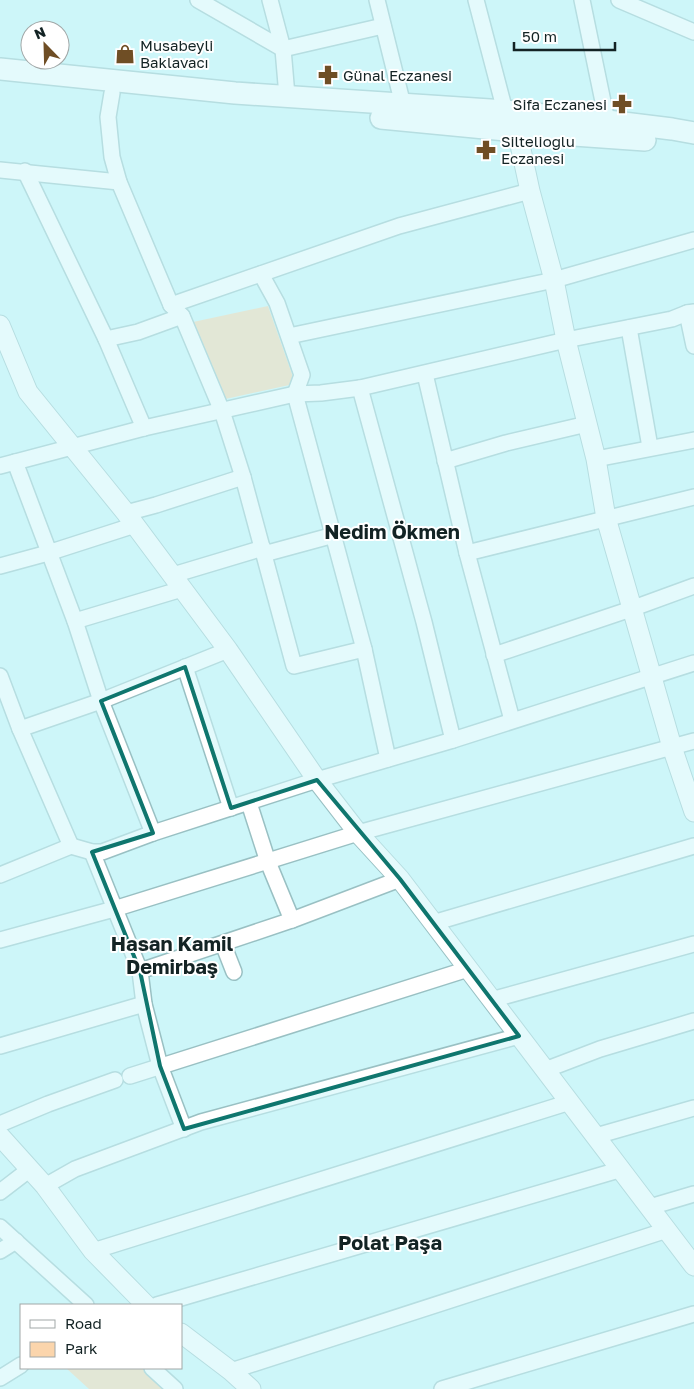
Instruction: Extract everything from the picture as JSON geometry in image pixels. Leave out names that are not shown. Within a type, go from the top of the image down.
[{"type":"main road","points":[[0,69],[235,93],[505,111],[607,121],[694,133]]},
{"type":"main road","points":[[0,82],[517,131],[636,138],[694,147]]},
{"type":"street","points":[[198,0],[283,49],[383,26]]},
{"type":"street","points":[[270,0],[283,49],[287,96]]},
{"type":"street","points":[[377,0],[403,105]]},
{"type":"street","points":[[476,0],[505,111]]},
{"type":"street","points":[[582,0],[607,121]]},
{"type":"street","points":[[619,0],[694,32]]},
{"type":"street","points":[[644,0],[651,0]]},
{"type":"street","points":[[112,93],[108,117],[112,157],[119,182],[171,304],[182,316],[222,411],[264,551],[294,666],[364,649]]},
{"type":"street","points":[[517,131],[596,459],[606,518],[672,748],[694,812]]},
{"type":"street","points":[[0,170],[119,182]]},
{"type":"street","points":[[25,172],[106,339],[144,428]]},
{"type":"street","points":[[171,304],[399,226],[530,191]]},
{"type":"street","points":[[290,336],[554,280],[694,240]]},
{"type":"street","points":[[262,274],[290,336],[302,375],[295,394],[364,649],[388,759]]},
{"type":"street","points":[[0,466],[144,428],[295,394],[360,388],[566,340],[672,319],[690,312],[694,346]]},
{"type":"street","points":[[106,339],[138,332],[182,316]]},
{"type":"street","points":[[0,325],[28,392],[131,519],[228,650],[317,780],[358,833],[400,880],[694,1266]]},
{"type":"street","points":[[629,328],[650,447]]},
{"type":"street","points":[[425,374],[467,553],[512,720]]},
{"type":"street","points":[[360,388],[424,622],[453,740]]},
{"type":"street","points":[[446,461],[506,443],[587,424]]},
{"type":"street","points":[[596,459],[650,447],[694,440]]},
{"type":"street","points":[[16,462],[48,553],[75,621],[100,701],[153,833]]},
{"type":"street","points":[[0,566],[48,553],[131,519],[165,502],[243,477]]},
{"type":"street","points":[[467,553],[694,497]]},
{"type":"street","points":[[75,621],[264,551],[334,535]]},
{"type":"street","points":[[494,655],[632,609],[694,586]]},
{"type":"street","points":[[20,729],[100,701],[228,650]]},
{"type":"street","points":[[0,875],[71,846],[92,852],[102,852],[153,833],[317,780],[453,740],[694,663]]},
{"type":"street","points":[[185,668],[231,808]]},
{"type":"street","points":[[0,676],[20,729],[71,846]]},
{"type":"street","points":[[0,940],[114,909],[358,833],[694,741]]},
{"type":"street","points":[[249,803],[268,862],[292,920]]},
{"type":"street","points":[[433,923],[694,846]]},
{"type":"street","points":[[92,852],[140,971],[144,1004],[160,1066],[184,1129]]},
{"type":"street","points":[[140,971],[292,920],[400,880]]},
{"type":"street","points":[[223,944],[234,972]]},
{"type":"street","points":[[491,1000],[694,944]]},
{"type":"street","points":[[130,1076],[468,969]]},
{"type":"street","points":[[0,1046],[144,1004]]},
{"type":"street","points":[[546,1070],[600,1049],[694,1021]]},
{"type":"street","points":[[45,1186],[83,1166],[201,1122],[519,1036]]},
{"type":"street","points":[[0,1124],[48,1104],[115,1080]]},
{"type":"street","points":[[93,1251],[570,1102]]},
{"type":"street","points":[[596,1136],[694,1108]]},
{"type":"street","points":[[0,1136],[45,1186],[93,1251],[145,1304]]},
{"type":"street","points":[[0,1192],[30,1169]]},
{"type":"street","points":[[160,1304],[622,1169]]},
{"type":"street","points":[[650,1207],[694,1194]]},
{"type":"street","points":[[0,1227],[85,1304]]},
{"type":"street","points":[[231,1371],[667,1230]]},
{"type":"street","points":[[0,1251],[16,1242]]},
{"type":"street","points":[[442,1389],[694,1314]]},
{"type":"street","points":[[182,1334],[231,1371],[251,1389]]},
{"type":"street","points":[[0,1378],[20,1366]]},
{"type":"street","points":[[153,1369],[175,1389]]},
{"type":"highlighted area","points":[[185,667],[231,808],[317,780],[400,879],[519,1036],[184,1129],[160,1066],[140,971],[92,852],[153,833],[101,701]]},
{"type":"green space","points":[[268,306],[294,384],[221,400],[193,322]]},
{"type":"green space","points":[[67,1369],[144,1369],[167,1389],[89,1389]]},
{"type":"place","name":"Musabeyli Baklavacı","points":[[125,54]]},
{"type":"place","name":"Günal Eczanesi","points":[[328,75]]},
{"type":"place","name":"Sifa Eczanesi","points":[[622,104]]},
{"type":"place","name":"Siltelioğlu Eczanesi","points":[[486,150]]},
{"type":"district","name":"Nedim Ökmen","points":[[392,531]]},
{"type":"district","name":"Hasan Kamil Demirbaş","points":[[172,954]]},
{"type":"district","name":"Polat Paşa","points":[[390,1242]]}]
